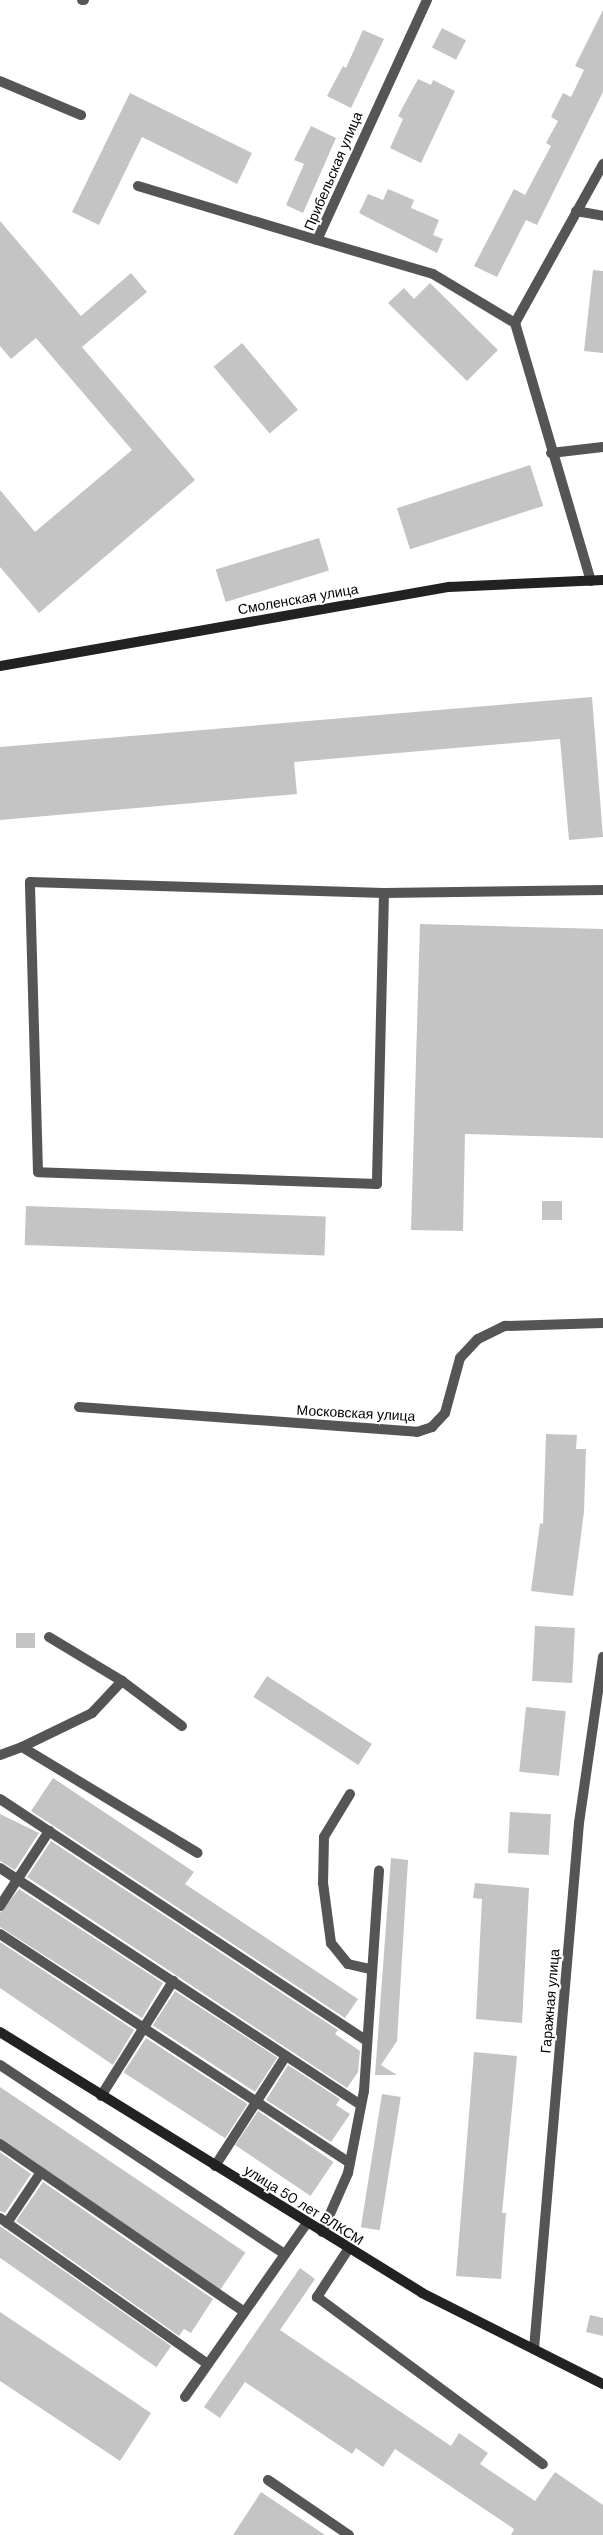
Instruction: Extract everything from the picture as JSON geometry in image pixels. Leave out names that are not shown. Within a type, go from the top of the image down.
[{"type":"street","name":"Прибельская улица","points":[[427,0],[317,240],[433,274],[515,323]]},
{"type":"street","points":[[0,81],[81,115]]},
{"type":"street","points":[[591,581],[551,453],[515,323],[603,164]]},
{"type":"street","points":[[138,186],[317,240]]},
{"type":"street","points":[[576,212],[603,216]]},
{"type":"street","points":[[551,453],[603,447]]},
{"type":"street","name":"Смоленская улица","points":[[0,666],[449,587],[603,580]]},
{"type":"street","points":[[384,893],[377,1184],[38,1172],[30,882],[384,893],[603,890]]},
{"type":"street","name":"Московская улица","points":[[78,1408],[417,1432],[432,1427],[445,1413],[460,1358],[478,1339],[505,1326],[603,1323]]},
{"type":"street","points":[[49,1637],[122,1681],[182,1726]]},
{"type":"street","name":"Гаражная улица","points":[[534,2349],[579,1823],[603,1658]]},
{"type":"street","points":[[0,1755],[22,1747],[92,1713],[122,1681]]},
{"type":"street","points":[[22,1747],[198,1853]]},
{"type":"street","points":[[350,1794],[324,1837],[323,1883],[331,1943],[348,1964],[370,1969]]},
{"type":"street","points":[[0,1798],[366,2040]]},
{"type":"street","points":[[0,1906],[19,1880],[49,1831]]},
{"type":"street","points":[[0,1868],[361,2105]]},
{"type":"street","points":[[322,2232],[350,2163],[361,2105],[379,1871]]},
{"type":"street","points":[[0,1934],[350,2163]]},
{"type":"street","points":[[101,2096],[172,1981]]},
{"type":"street","name":"улица 50 лет ВЛКСМ","points":[[0,2032],[422,2293],[603,2384]]},
{"type":"street","points":[[215,2166],[286,2056]]},
{"type":"street","points":[[0,2065],[284,2254]]},
{"type":"street","points":[[0,2144],[244,2312]]},
{"type":"street","points":[[41,2172],[3,2221],[208,2364]]},
{"type":"street","points":[[185,2397],[307,2223]]},
{"type":"street","points":[[348,2248],[317,2297],[543,2464]]},
{"type":"street","points":[[268,2480],[348,2535]]},
{"type":"building","points":[[603,10],[603,92],[537,225],[526,220],[497,277],[474,266],[514,189],[525,195],[551,146],[546,143],[558,121],[551,117],[563,93],[571,97],[584,70],[575,66]]},
{"type":"building","points":[[442,28],[466,40],[456,60],[432,48]]},
{"type":"building","points":[[363,30],[384,39],[351,108],[327,96],[343,66],[346,68]]},
{"type":"building","points":[[418,79],[431,85],[433,80],[455,91],[421,163],[390,148],[403,119],[398,116]]},
{"type":"building","points":[[130,93],[252,153],[237,184],[142,137],[99,225],[72,212]]},
{"type":"building","points":[[311,126],[336,138],[303,213],[286,205],[304,164],[294,160]]},
{"type":"building","points":[[388,189],[414,200],[411,208],[439,220],[433,235],[443,239],[437,253],[359,213],[368,194],[383,200]]},
{"type":"building","points":[[0,221],[81,316],[131,273],[147,292],[82,347],[195,480],[39,613],[0,567],[0,490],[35,532],[132,450],[36,338],[11,359],[0,346]]},
{"type":"building","points":[[593,270],[603,271],[603,353],[584,351]]},
{"type":"building","points":[[430,283],[498,350],[467,381],[388,303],[404,288],[414,299]]},
{"type":"building","points":[[242,343],[298,410],[270,433],[214,367]]},
{"type":"building","points":[[530,465],[543,506],[410,549],[397,508]]},
{"type":"building","points":[[319,538],[329,571],[226,602],[216,570]]},
{"type":"building","points":[[592,697],[603,837],[569,840],[560,739],[294,762],[297,794],[0,820],[0,747]]},
{"type":"building","points":[[420,924],[603,929],[603,1138],[465,1134],[463,1231],[411,1230]]},
{"type":"building","points":[[542,1201],[562,1201],[562,1220],[542,1220]]},
{"type":"building","points":[[26,1206],[326,1216],[324,1255],[25,1245]]},
{"type":"building","points":[[546,1434],[577,1435],[576,1449],[586,1449],[584,1512],[573,1596],[531,1591],[540,1523],[543,1524]]},
{"type":"building","points":[[535,1626],[575,1628],[572,1683],[532,1681]]},
{"type":"building","points":[[16,1633],[35,1633],[35,1648],[16,1648]]},
{"type":"building","points":[[267,1676],[372,1744],[358,1765],[253,1697]]},
{"type":"building","points":[[526,1707],[566,1711],[559,1776],[519,1772]]},
{"type":"building","points":[[53,1778],[194,1872],[185,1884],[358,1999],[345,2018],[31,1811]]},
{"type":"building","points":[[510,1812],[551,1814],[549,1855],[508,1853]]},
{"type":"building","points":[[0,1814],[39,1833],[15,1870],[0,1861]]},
{"type":"building","points":[[51,1841],[338,2030],[335,2034],[360,2051],[358,2072],[347,2088],[27,1877]]},
{"type":"building","points":[[391,1858],[408,1860],[397,2041],[381,2065],[397,2075],[375,2075]]},
{"type":"building","points":[[475,1883],[529,1888],[522,2023],[476,2019],[482,1899],[473,1898]]},
{"type":"building","points":[[19,1889],[163,1983],[142,2018],[0,1927],[0,1913]]},
{"type":"building","points":[[0,1942],[134,2030],[113,2065],[0,1988]]},
{"type":"building","points":[[175,1991],[277,2057],[255,2092],[153,2025]]},
{"type":"building","points":[[146,2038],[247,2104],[225,2138],[124,2072]]},
{"type":"building","points":[[474,2052],[517,2056],[502,2213],[506,2213],[501,2279],[456,2276]]},
{"type":"building","points":[[288,2065],[340,2099],[336,2105],[350,2114],[331,2142],[266,2100]]},
{"type":"building","points":[[0,2087],[245,2253],[217,2294],[0,2147]]},
{"type":"building","points":[[382,2094],[401,2097],[380,2230],[361,2227]]},
{"type":"building","points":[[258,2111],[333,2162],[311,2196],[235,2145]]},
{"type":"building","points":[[0,2152],[31,2174],[5,2213],[0,2211]]},
{"type":"building","points":[[43,2182],[213,2299],[191,2333],[184,2329],[179,2336],[16,2221]]},
{"type":"building","points":[[0,2226],[171,2346],[156,2367],[0,2258]]},
{"type":"building","points":[[300,2268],[315,2279],[280,2330],[451,2446],[459,2433],[488,2453],[480,2464],[535,2501],[555,2472],[603,2505],[603,2535],[511,2535],[514,2529],[395,2449],[383,2467],[356,2448],[352,2454],[245,2382],[220,2418],[204,2407]]},
{"type":"building","points":[[0,2312],[151,2413],[120,2461],[0,2381]]},
{"type":"building","points":[[590,2315],[603,2318],[603,2336],[586,2332]]},
{"type":"building","points":[[261,2492],[325,2535],[233,2535]]}]
